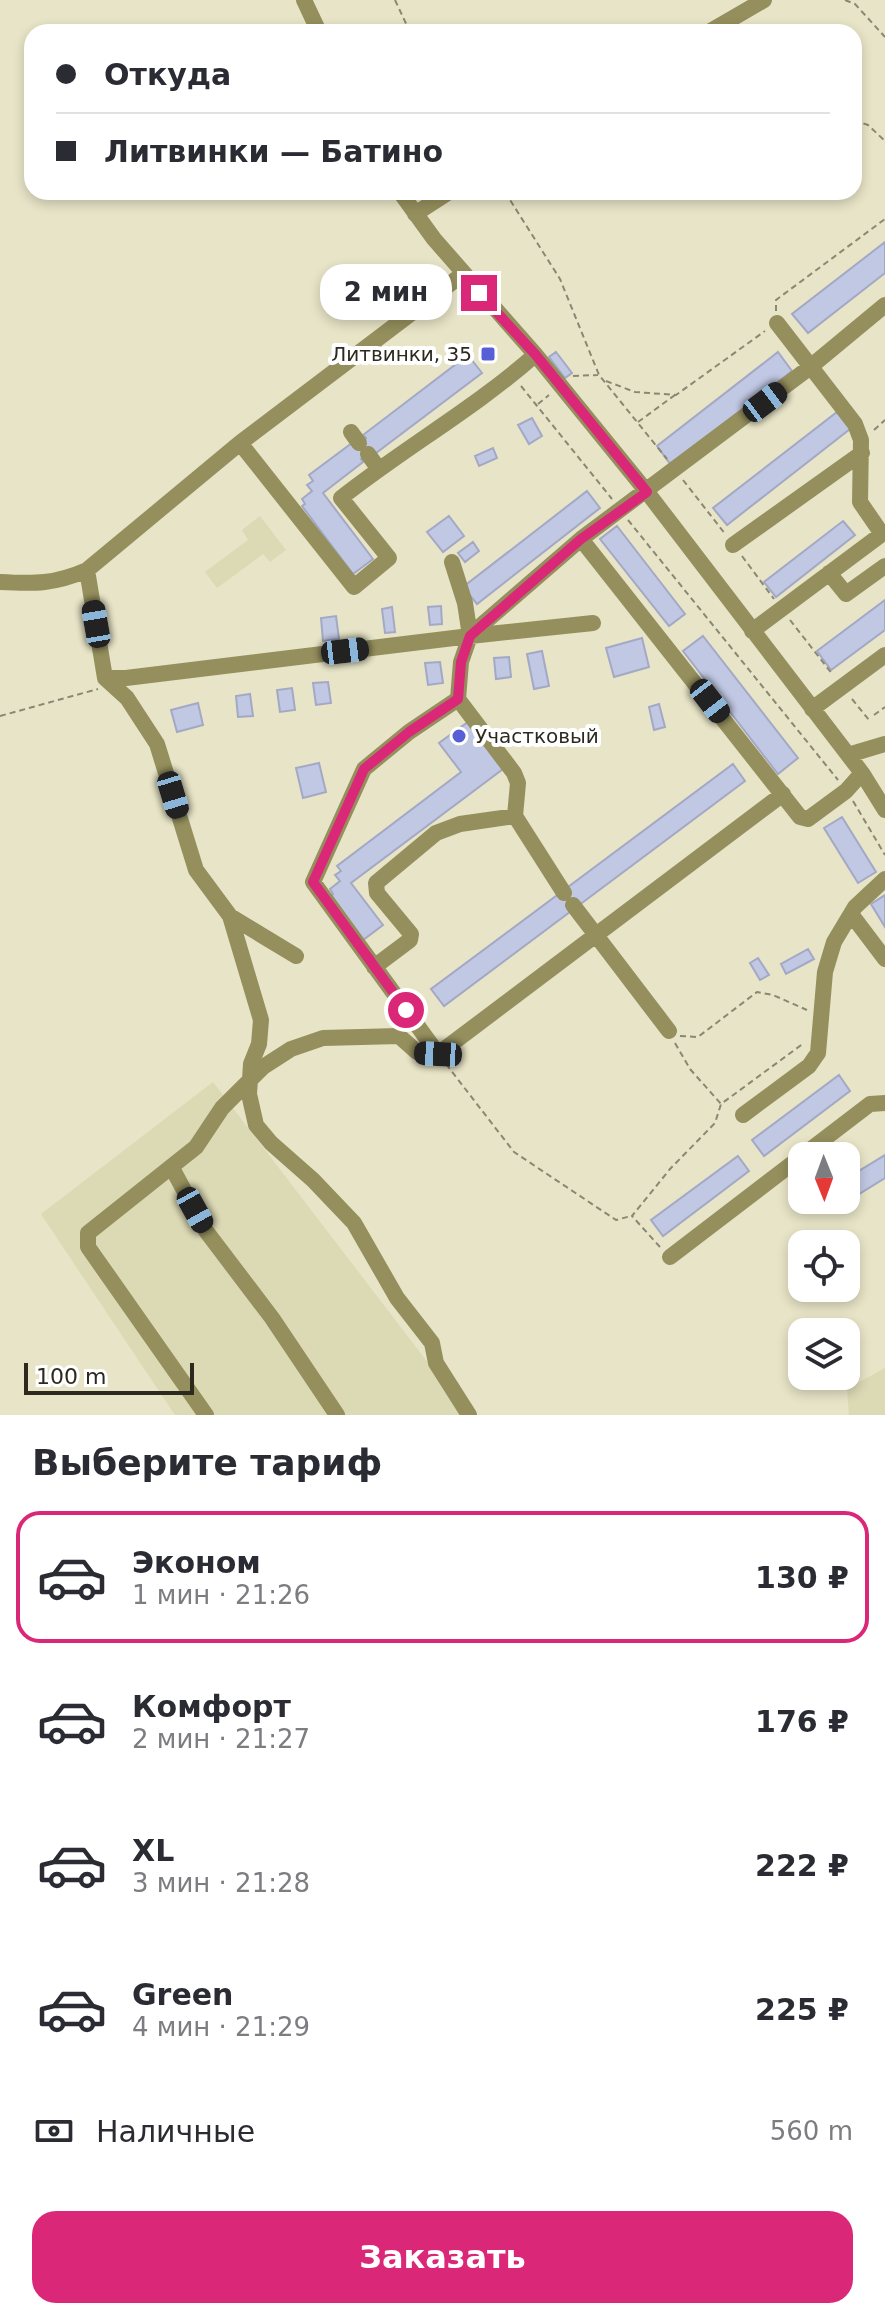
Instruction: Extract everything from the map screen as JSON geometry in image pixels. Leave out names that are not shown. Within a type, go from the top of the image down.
[{"type":"street","points":[[304,0],[315,24]]},
{"type":"street","points":[[723,24],[764,0]]},
{"type":"street","points":[[405,200],[463,274],[535,355],[647,492],[862,773],[885,810]]},
{"type":"street","points":[[415,214],[437,200]]},
{"type":"street","points":[[0,582],[37,585],[63,581],[87,570],[240,443],[463,274]]},
{"type":"street","points":[[470,636],[581,539],[809,368],[885,305]]},
{"type":"street","points":[[752,631],[884,536],[860,502],[862,453],[855,424],[777,323]]},
{"type":"street","points":[[240,443],[354,587],[389,558],[341,498],[364,449],[512,375],[535,355]]},
{"type":"street","points":[[733,545],[862,453]]},
{"type":"street","points":[[581,539],[803,819],[808,819],[846,791],[862,773]]},
{"type":"street","points":[[452,562],[465,603],[470,636],[461,662],[458,699],[514,773],[518,783],[515,816],[569,899],[669,1031]]},
{"type":"street","points":[[829,573],[846,594],[885,566]]},
{"type":"street","points":[[87,570],[105,678],[127,698],[157,744],[196,870],[230,916],[261,1020],[259,1044],[251,1064],[249,1094],[256,1125],[354,1223],[397,1298],[432,1343],[436,1363],[469,1415]]},
{"type":"street","points":[[105,678],[593,623]]},
{"type":"street","points":[[812,709],[885,655]]},
{"type":"street","points":[[438,1054],[315,886],[314,879],[364,769],[409,732],[458,699]]},
{"type":"street","points":[[848,755],[885,744]]},
{"type":"street","points":[[206,1415],[88,1247],[88,1233],[196,1147],[222,1108],[263,1067],[291,1049],[323,1038],[399,1036],[417,1052],[438,1054],[783,794]]},
{"type":"street","points":[[374,967],[410,940],[411,934],[377,893],[376,883],[436,833],[460,824],[515,816]]},
{"type":"street","points":[[743,1115],[809,1066],[818,1053],[825,972],[834,942],[851,914],[885,879]]},
{"type":"street","points":[[851,914],[885,959]]},
{"type":"street","points":[[230,916],[296,956]]},
{"type":"street","points":[[820,1142],[870,1104],[885,1103]]},
{"type":"street","points":[[670,1257],[788,1167]]},
{"type":"street","points":[[172,1168],[206,1231],[272,1318],[337,1415]]},
{"type":"path","points":[[395,0],[406,24]]},
{"type":"path","points":[[845,0],[855,4],[885,37]]},
{"type":"path","points":[[862,123],[885,141]]},
{"type":"path","points":[[637,423],[777,323],[776,300],[885,219]]},
{"type":"path","points":[[565,382],[575,374],[599,375]]},
{"type":"path","points":[[512,375],[846,791],[885,855]]},
{"type":"path","points":[[603,380],[635,392],[676,395]]},
{"type":"path","points":[[536,405],[553,392]]},
{"type":"path","points":[[0,716],[98,689],[105,678]]},
{"type":"path","points":[[874,715],[885,707]]},
{"type":"path","points":[[438,1054],[514,1152],[616,1220],[632,1216],[670,1169],[715,1123],[721,1104],[819,1030],[806,1009],[773,995],[757,992],[698,1037],[681,1036],[669,1031]]},
{"type":"path","points":[[669,1031],[690,1069],[721,1104]]},
{"type":"path","points":[[632,1216],[670,1257]]},
{"type":"shaded area","points":[[260,516],[286,550],[270,562],[263,554],[217,588],[205,572],[248,540],[242,530]]},
{"type":"shaded area","points":[[213,1082],[468,1415],[175,1415],[41,1214]]},
{"type":"shaded area","points":[[885,1368],[885,1415],[849,1415],[847,1390],[860,1390],[860,1382]]},
{"type":"building","points":[[885,242],[885,273],[808,333],[792,314]]},
{"type":"building","points":[[556,352],[572,373],[565,378],[549,357]]},
{"type":"building","points":[[778,352],[792,371],[671,465],[657,446]]},
{"type":"building","points":[[468,355],[482,373],[376,453],[361,459],[363,462],[323,493],[373,559],[353,574],[302,506],[305,504],[302,499],[312,491],[307,485],[313,481],[309,475],[352,443],[354,446],[366,438],[363,435]]},
{"type":"building","points":[[837,412],[850,429],[727,525],[713,508]]},
{"type":"building","points":[[532,418],[542,436],[529,444],[518,425]]},
{"type":"building","points":[[493,448],[497,458],[479,466],[475,456]]},
{"type":"building","points":[[587,491],[600,508],[477,604],[463,587]]},
{"type":"building","points":[[449,516],[464,536],[443,552],[427,532]]},
{"type":"building","points":[[843,521],[855,535],[776,597],[764,582]]},
{"type":"building","points":[[617,526],[685,614],[669,626],[600,539]]},
{"type":"building","points":[[473,542],[479,551],[465,562],[458,553]]},
{"type":"building","points":[[885,600],[885,630],[831,670],[817,651]]},
{"type":"building","points":[[441,606],[442,624],[430,625],[428,607]]},
{"type":"building","points":[[392,607],[395,632],[385,633],[382,609]]},
{"type":"building","points":[[336,616],[339,639],[323,641],[321,618]]},
{"type":"building","points":[[703,636],[798,758],[778,774],[683,651]]},
{"type":"building","points":[[642,638],[649,667],[614,677],[606,648]]},
{"type":"building","points":[[542,651],[549,686],[534,689],[527,654]]},
{"type":"building","points":[[509,657],[511,677],[496,679],[494,658]]},
{"type":"building","points":[[440,662],[443,683],[428,685],[425,663]]},
{"type":"building","points":[[328,682],[331,703],[316,705],[313,683]]},
{"type":"building","points":[[292,688],[295,710],[280,712],[277,690]]},
{"type":"building","points":[[250,694],[253,716],[238,717],[236,696]]},
{"type":"building","points":[[198,703],[203,725],[177,732],[171,710]]},
{"type":"building","points":[[659,704],[665,727],[654,730],[649,707]]},
{"type":"building","points":[[468,722],[503,769],[351,883],[383,925],[363,940],[330,897],[333,894],[330,889],[340,881],[335,875],[341,871],[337,866],[461,772],[439,743]]},
{"type":"building","points":[[319,763],[326,792],[303,798],[296,768]]},
{"type":"building","points":[[733,764],[745,781],[444,1006],[431,989]]},
{"type":"building","points":[[842,817],[876,872],[858,883],[824,828]]},
{"type":"building","points":[[885,895],[885,927],[871,904]]},
{"type":"building","points":[[808,949],[814,959],[786,974],[781,964]]},
{"type":"building","points":[[758,958],[769,975],[760,980],[750,963]]},
{"type":"building","points":[[839,1075],[850,1091],[764,1156],[752,1140]]},
{"type":"building","points":[[885,1155],[885,1178],[860,1193],[860,1170]]},
{"type":"building","points":[[738,1156],[749,1171],[663,1236],[651,1220]]},
{"type":"place","name":"Литвинки, 35","points":[[488,354]]},
{"type":"place","name":"Участковый","points":[[459,736]]},
{"type":"route","points":[[406,1010],[313,882],[364,769],[409,732],[458,699],[461,662],[470,636],[581,539],[647,492],[535,354],[479,293]]}]
